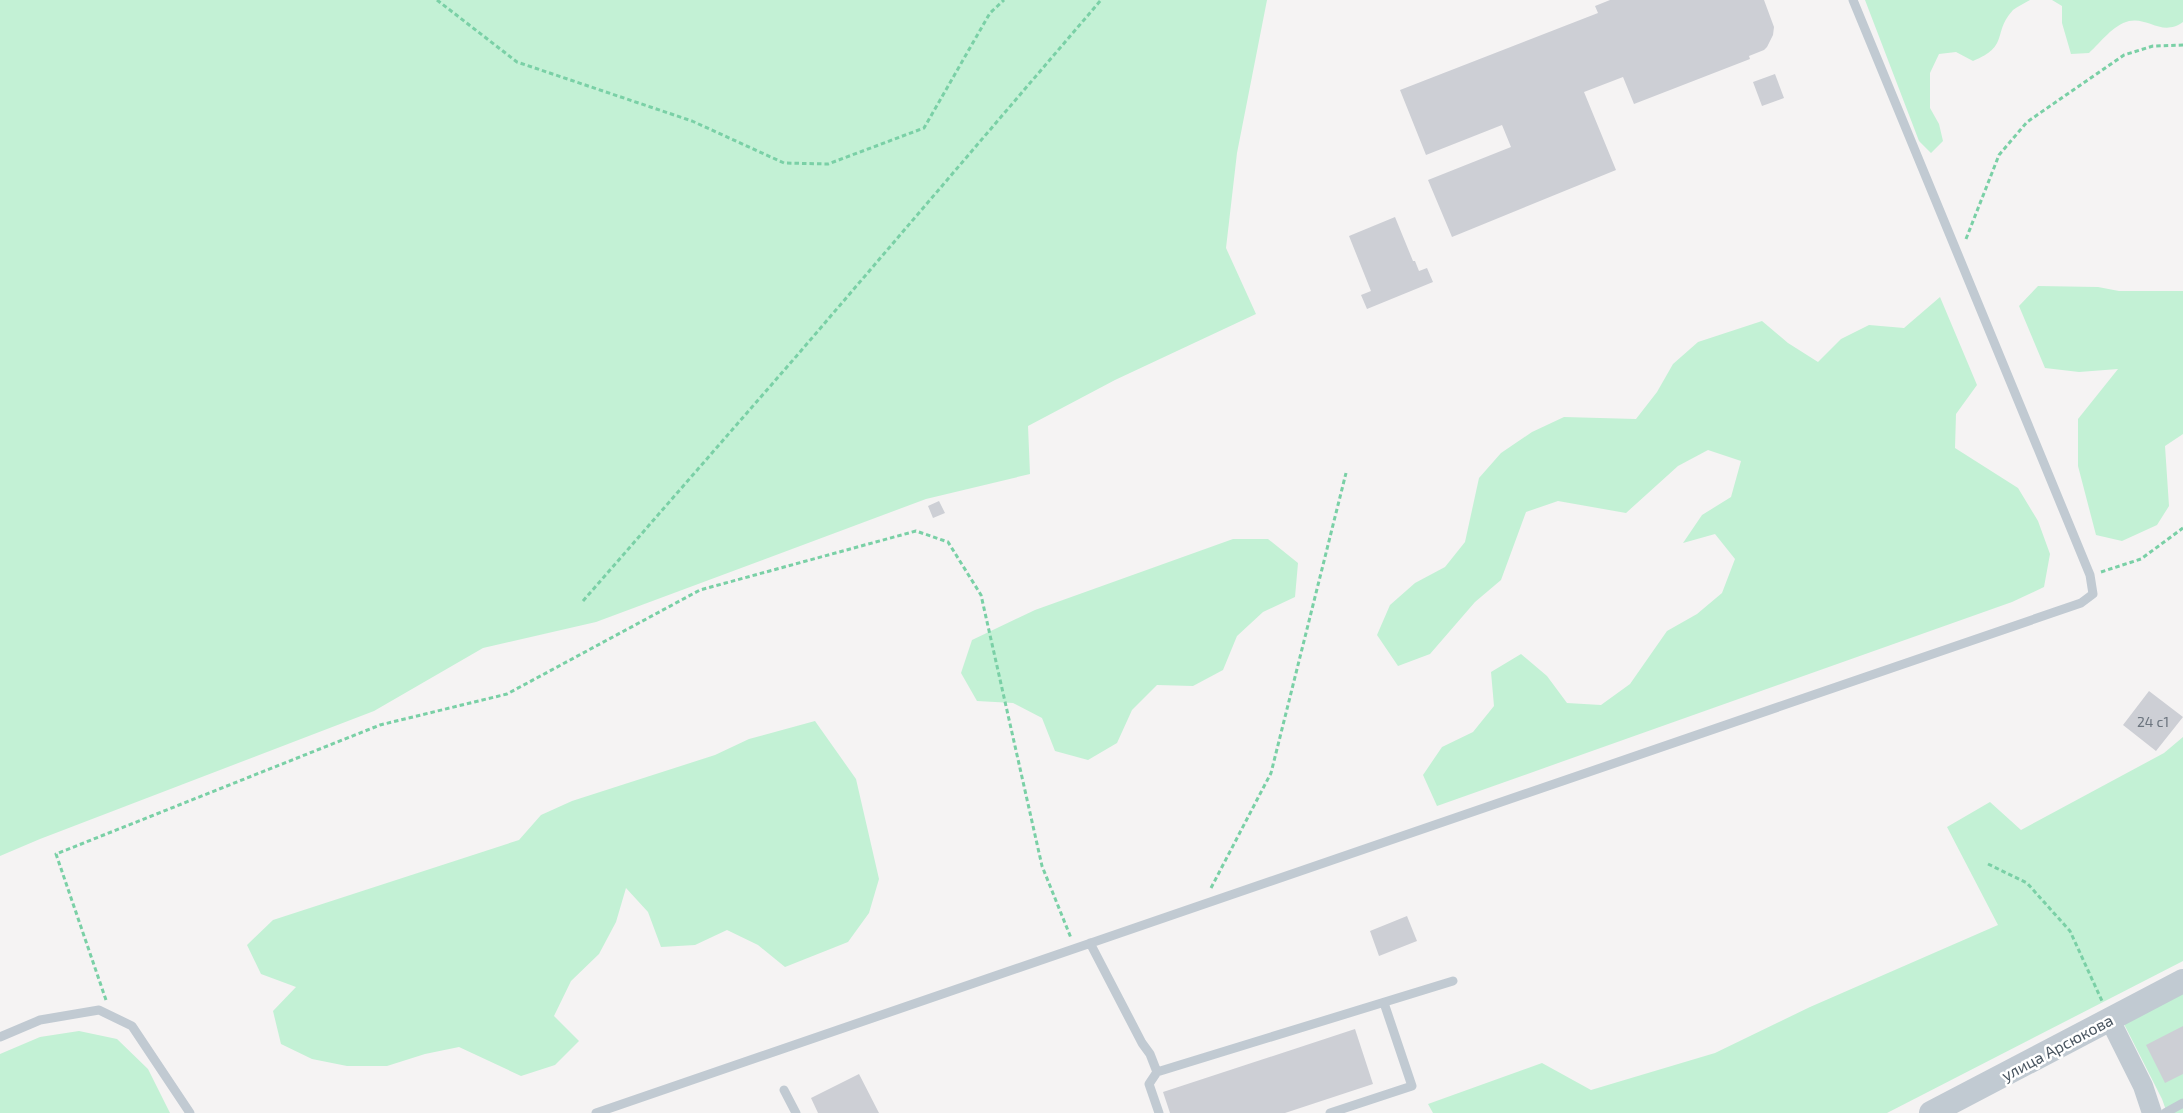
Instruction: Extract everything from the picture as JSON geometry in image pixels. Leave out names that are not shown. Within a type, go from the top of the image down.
[{"type":"street","name":"улица Арсюкова","points":[[1931,1113],[2183,981]]},
{"type":"street","points":[[2110,1020],[2143,1086],[2152,1113]]},
{"type":"lane","points":[[596,1113],[2081,603],[2093,594],[2090,575],[1853,0]]},
{"type":"lane","points":[[1090,943],[1142,1043],[1150,1054],[1157,1072]]},
{"type":"lane","points":[[1159,1113],[1149,1083],[1157,1072],[1453,981]]},
{"type":"lane","points":[[1330,1113],[1412,1086],[1384,1003]]},
{"type":"lane","points":[[0,1037],[40,1020],[99,1010],[132,1026],[190,1113]]},
{"type":"lane","points":[[784,1090],[796,1113]]},
{"type":"lane","points":[[2165,1113],[2183,1103]]},
{"type":"path","points":[[438,0],[517,62],[692,121],[784,163],[828,164],[924,128],[990,13],[1004,0]]},
{"type":"path","points":[[583,601],[793,361],[1101,0]]},
{"type":"path","points":[[1959,258],[1998,155],[2027,122],[2124,55],[2152,46],[2183,45]]},
{"type":"path","points":[[1202,904],[1271,773],[1346,473]]},
{"type":"path","points":[[2090,575],[2140,560],[2183,528]]},
{"type":"path","points":[[111,1016],[56,854],[380,725],[507,694],[700,590],[916,531],[948,542],[981,596],[1042,866],[1075,948]]},
{"type":"path","points":[[1988,864],[2027,883],[2070,932],[2110,1020]]},
{"type":"green space","points":[[0,0],[1267,0],[1237,153],[1226,248],[1256,314],[1115,380],[1028,426],[1030,474],[926,499],[596,622],[483,648],[374,711],[0,856]]},
{"type":"green space","points":[[1865,0],[2030,0],[2013,10],[1996,44],[1984,55],[1973,61],[1956,52],[1939,54],[1930,73],[1930,108],[1939,124],[1943,141],[1931,153],[1919,141]]},
{"type":"green space","points":[[2052,0],[2183,0],[2183,22],[2169,28],[2129,21],[2112,30],[2089,53],[2071,54],[2062,23],[2062,6]]},
{"type":"green space","points":[[2038,286],[2098,287],[2119,291],[2183,291],[2183,434],[2165,446],[2169,506],[2157,525],[2122,541],[2096,535],[2078,466],[2078,419],[2118,369],[2079,372],[2045,368],[2019,306]]},
{"type":"green space","points":[[1940,297],[1977,385],[1956,414],[1955,448],[2018,488],[2038,521],[2050,554],[2044,587],[2012,602],[1437,806],[1423,775],[1442,747],[1473,732],[1494,706],[1491,672],[1521,654],[1547,676],[1567,703],[1601,705],[1630,684],[1667,631],[1697,614],[1722,593],[1735,559],[1715,534],[1683,543],[1702,515],[1731,497],[1741,461],[1708,450],[1678,466],[1626,513],[1558,501],[1526,512],[1501,580],[1475,602],[1430,654],[1398,666],[1377,635],[1390,605],[1415,583],[1445,567],[1465,542],[1479,478],[1501,453],[1532,432],[1564,417],[1636,419],[1657,392],[1673,364],[1698,342],[1762,321],[1788,343],[1818,362],[1841,339],[1869,325],[1904,328]]},
{"type":"green space","points":[[1233,539],[1268,539],[1298,563],[1295,597],[1263,612],[1237,636],[1223,670],[1193,686],[1157,685],[1132,710],[1117,743],[1088,760],[1055,751],[1042,718],[1013,703],[977,701],[961,673],[972,640],[1035,610]]},
{"type":"green space","points":[[815,721],[856,779],[879,879],[869,913],[848,942],[785,967],[758,945],[727,930],[695,945],[661,947],[648,912],[626,888],[616,922],[599,954],[571,981],[554,1016],[579,1041],[555,1065],[521,1076],[459,1047],[425,1054],[387,1066],[347,1066],[312,1059],[281,1044],[273,1011],[296,987],[261,974],[247,945],[273,920],[519,840],[541,815],[572,801],[715,755],[749,739]]},
{"type":"green space","points":[[2183,737],[2183,961],[1887,1113],[1433,1113],[1428,1104],[1542,1063],[1591,1090],[1715,1053],[1810,1007],[1998,925],[1947,827],[1990,802],[2021,830],[2164,753]]},
{"type":"green space","points":[[2183,993],[2183,1113],[2167,1113],[2124,1024]]},
{"type":"green space","points":[[79,1031],[117,1039],[148,1069],[170,1113],[0,1113],[0,1054],[40,1037]]},
{"type":"building","points":[[1610,0],[1764,0],[1774,27],[1773,35],[1767,47],[1749,56],[1750,59],[1634,104],[1623,77],[1584,92],[1616,170],[1452,237],[1428,180],[1511,147],[1502,125],[1426,155],[1400,90],[1598,13],[1595,6]]},
{"type":"building","points":[[1775,74],[1784,98],[1762,106],[1753,82]]},
{"type":"building","points":[[1395,217],[1413,261],[1419,271],[1427,268],[1433,282],[1367,309],[1361,295],[1371,291],[1349,236]]},
{"type":"building","points":[[939,501],[945,513],[933,518],[928,506]]},
{"type":"building","points":[[2149,691],[2183,717],[2156,751],[2123,725]]},
{"type":"building","points":[[1407,916],[1417,941],[1379,956],[1370,931]]},
{"type":"building","points":[[2183,1026],[2183,1074],[2165,1083],[2146,1045]]},
{"type":"building","points":[[1355,1029],[1373,1084],[1285,1113],[1170,1113],[1163,1092]]},
{"type":"building","points":[[859,1074],[879,1113],[818,1113],[811,1098]]}]
